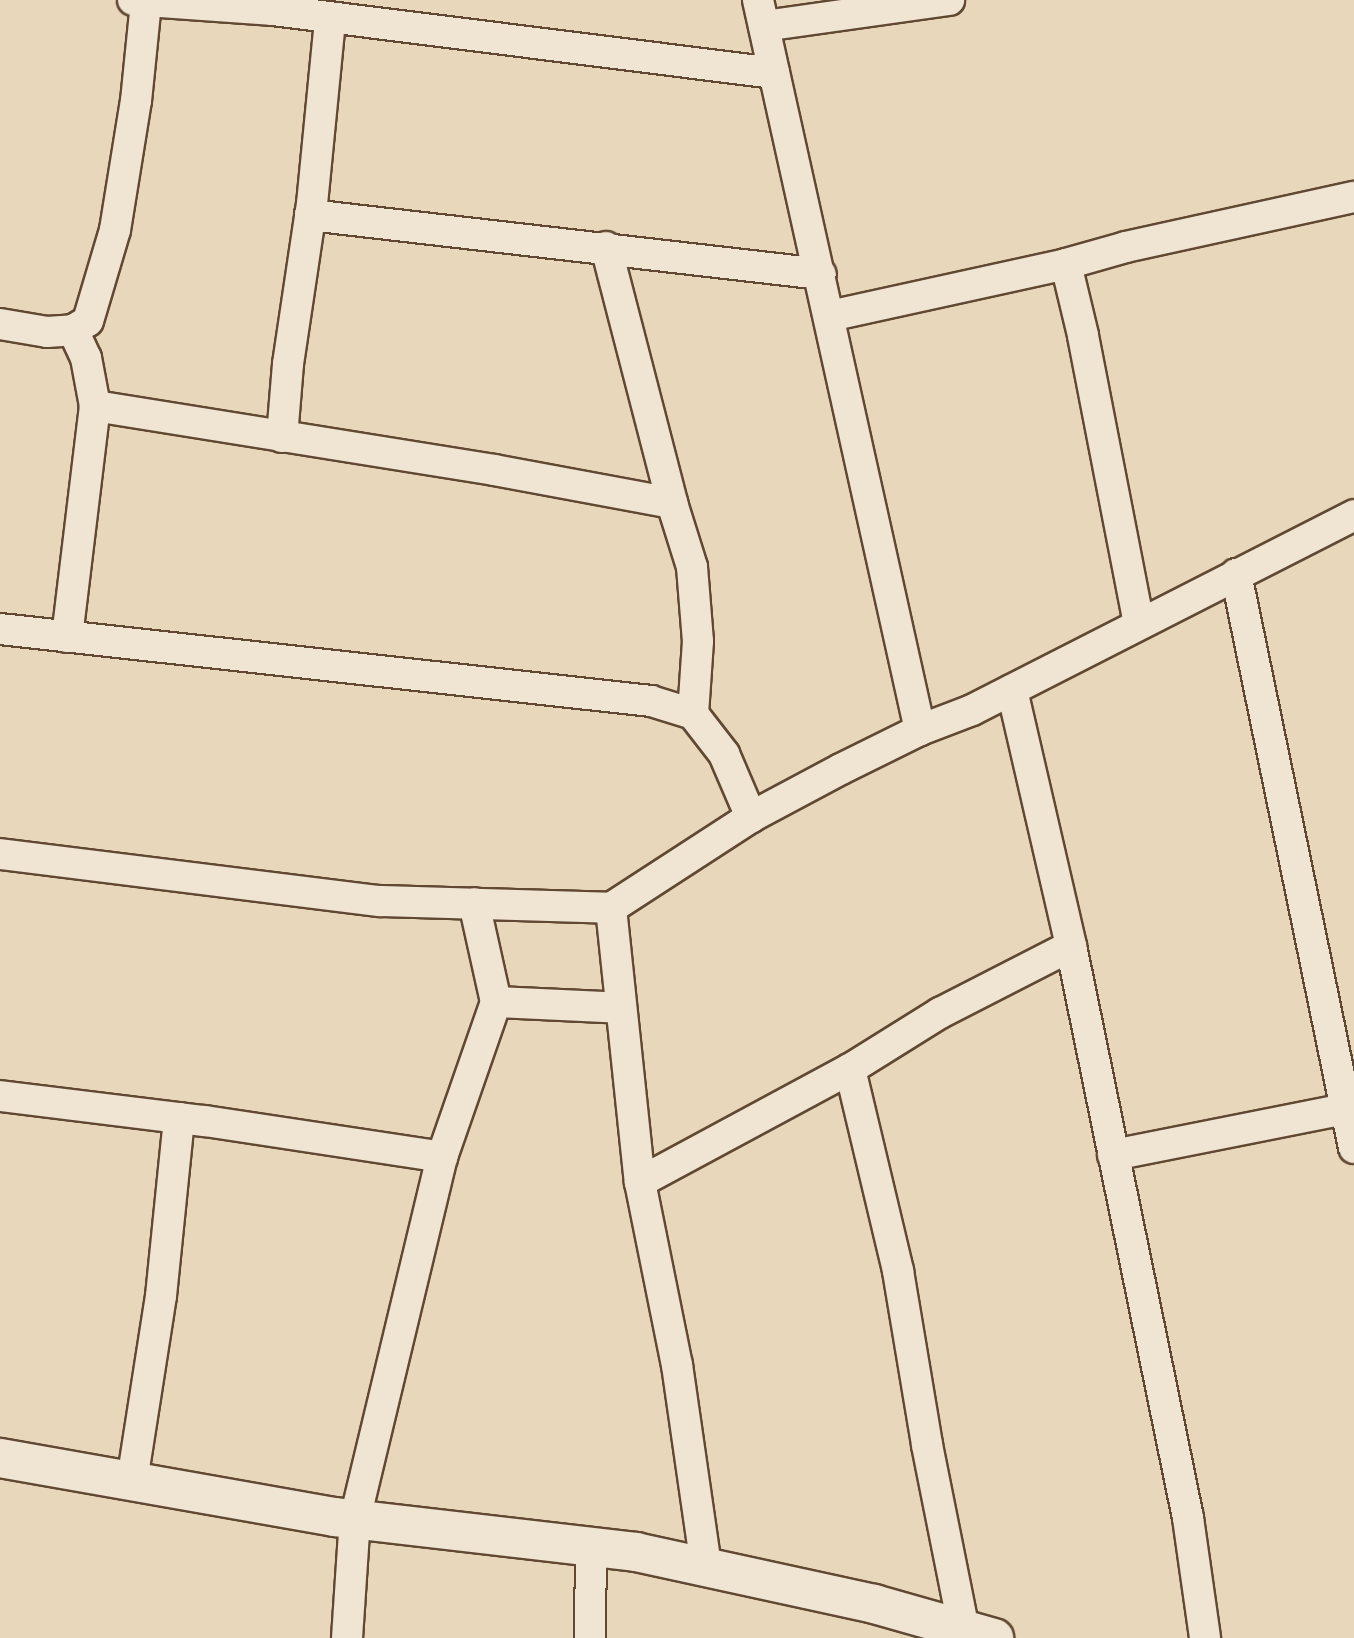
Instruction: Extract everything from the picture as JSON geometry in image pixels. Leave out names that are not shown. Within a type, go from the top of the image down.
[{"type":"street","points":[[920,730],[761,13],[949,0]]},
{"type":"street","points":[[0,324],[47,332],[73,330],[88,321],[116,230],[136,101],[140,1],[206,2],[774,73]]},
{"type":"street","points":[[282,437],[288,364],[310,215],[330,19]]},
{"type":"street","points":[[830,316],[1354,197]]},
{"type":"street","points":[[310,215],[606,247],[821,274]]},
{"type":"street","points":[[606,247],[672,502],[692,567],[698,641],[693,714]]},
{"type":"street","points":[[1066,264],[1083,335],[1139,624]]},
{"type":"street","points":[[66,637],[94,406],[86,358],[73,330]]},
{"type":"street","points":[[94,406],[672,502]]},
{"type":"street","points":[[0,854],[380,901],[611,908],[751,817],[920,730],[972,710],[1012,690],[1354,514]]},
{"type":"street","points":[[1236,574],[1354,1148]]},
{"type":"street","points":[[0,629],[651,701],[693,714],[724,754],[751,817]]},
{"type":"street","points":[[1012,690],[1072,946],[1188,1518],[1205,1638]]},
{"type":"street","points":[[347,1638],[355,1519],[442,1157],[496,1002],[474,902]]},
{"type":"street","points":[[611,908],[640,1182],[677,1365],[706,1567]]},
{"type":"street","points":[[640,1182],[850,1069],[940,1013],[1072,946]]},
{"type":"street","points":[[496,1002],[621,1008]]},
{"type":"street","points":[[850,1069],[898,1271],[927,1445],[979,1634]]},
{"type":"street","points":[[0,1096],[179,1118],[442,1157]]},
{"type":"street","points":[[1113,1155],[1345,1109]]},
{"type":"street","points":[[132,1481],[161,1296],[179,1118]]},
{"type":"street","points":[[0,1458],[355,1519],[636,1552],[874,1604],[979,1634]]},
{"type":"street","points":[[590,1638],[591,1547]]}]
